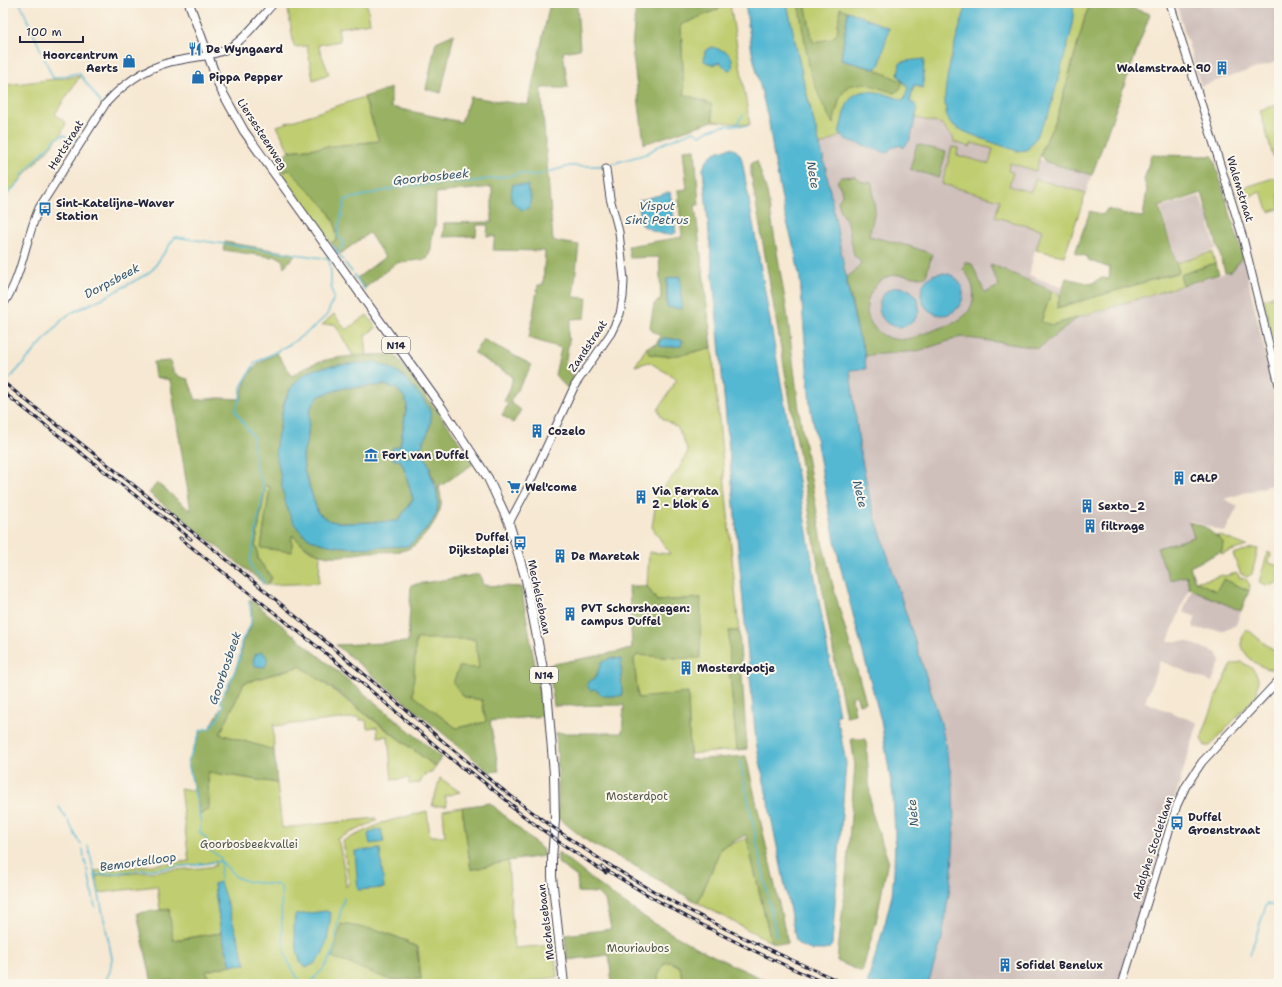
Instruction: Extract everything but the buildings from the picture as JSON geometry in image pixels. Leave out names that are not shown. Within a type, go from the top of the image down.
[{"type":"main road","name":"Liersesteenweg","points":[[189,3],[220,88],[244,131],[339,265]]},
{"type":"main road","name":"Mechelsebaan","points":[[339,265],[442,408],[488,478],[509,523],[526,580],[547,690],[554,774],[555,820],[552,877],[564,984]]},
{"type":"street","name":"Hertstraat","points":[[3,305],[12,290],[20,269],[32,226],[39,208],[106,102],[122,86],[155,67],[180,60],[218,53],[237,43],[274,3]]},
{"type":"street","name":"Walemstraat","points":[[1170,3],[1244,238],[1279,385]]},
{"type":"street","name":"Zandstraat","points":[[509,523],[575,385],[611,333],[620,314],[624,297],[624,280],[619,232],[610,198],[606,169]]},
{"type":"street","name":"Adolphe Stocletlaan","points":[[1122,984],[1177,805],[1186,786],[1206,758],[1279,680]]},
{"type":"shaded area","points":[[1176,3],[1279,3],[1279,61],[1201,86]]},
{"type":"shaded area","points":[[917,110],[1046,162],[1092,175],[1064,256],[1035,250],[1029,275],[1063,288],[1060,294],[1005,270],[1039,348],[1079,317],[1232,271],[1243,256],[1279,404],[1278,483],[1224,499],[1238,506],[1225,532],[1189,520],[1194,537],[1187,576],[1189,588],[1168,641],[1185,641],[1217,653],[1221,660],[1212,682],[1160,661],[1145,702],[1198,723],[1118,984],[928,984],[942,939],[953,785],[941,723],[870,500],[860,451],[850,370],[849,294],[826,169],[820,146],[842,135],[847,140],[891,148],[901,144],[903,148]]},
{"type":"shaded area","points":[[1200,196],[1205,211],[1212,210],[1216,223],[1209,225],[1216,249],[1177,262],[1161,208]]},
{"type":"shaded area","points":[[1192,589],[1241,611],[1236,625],[1226,630],[1195,629],[1193,625],[1196,617],[1183,612]]},
{"type":"green space","points":[[287,3],[308,3],[312,7],[319,3],[367,3],[370,23],[338,28],[340,41],[318,45],[329,74],[313,80],[307,46],[294,47]]},
{"type":"green space","points":[[550,3],[577,3],[580,49],[563,52],[568,88],[541,88],[553,241],[579,245],[573,297],[587,298],[585,318],[571,319],[565,365],[569,373],[577,379],[569,390],[555,375],[561,348],[529,338],[538,285],[543,285],[545,251],[493,250],[495,236],[487,236],[488,225],[477,225],[476,236],[443,237],[444,223],[492,222],[492,187],[436,193],[435,226],[431,250],[427,259],[396,263],[365,288],[357,278],[385,257],[369,233],[340,254],[331,243],[337,240],[335,223],[324,205],[289,170],[282,173],[273,162],[289,151],[379,141],[364,97],[391,88],[391,107],[461,122],[470,97],[528,105]]},
{"type":"green space","points":[[636,3],[730,4],[681,25],[684,94],[711,104],[713,121],[644,144],[632,48]]},
{"type":"green space","points":[[787,3],[1093,3],[1088,9],[1085,17],[1057,118],[1042,149],[1036,171],[1010,163],[1008,171],[1013,172],[1009,186],[1031,192],[1035,179],[1086,193],[1064,256],[1036,250],[1042,230],[995,217],[1000,200],[942,184],[952,147],[958,148],[957,155],[989,164],[993,149],[972,143],[970,147],[954,142],[953,137],[948,133],[942,124],[916,118],[917,110],[910,102],[914,85],[922,88],[898,75],[908,88],[904,101],[887,95],[854,96],[848,103],[839,133],[842,135],[820,146],[803,79]]},
{"type":"green space","points":[[798,3],[805,3],[813,42],[831,39],[837,33],[840,8],[848,11],[841,60],[875,69],[903,82],[900,89],[894,93],[864,83],[848,86],[840,97],[833,124],[821,101],[810,71]]},
{"type":"green space","points":[[1093,3],[1115,3],[1150,14],[1092,175],[1046,162],[1041,155],[1042,149],[1057,118],[1085,17],[1088,9]]},
{"type":"green space","points":[[730,4],[750,125],[713,121],[711,104],[684,94],[681,25]]},
{"type":"green space","points":[[454,34],[441,93],[426,89],[436,42]]},
{"type":"green space","points":[[80,76],[55,114],[66,123],[60,136],[3,199],[3,81],[7,85]]},
{"type":"green space","points":[[364,97],[379,141],[289,151],[277,126]]},
{"type":"green space","points":[[1279,104],[1279,155],[1273,157],[1260,110]]},
{"type":"green space","points":[[917,144],[946,152],[939,178],[910,169]]},
{"type":"green space","points":[[695,149],[699,205],[695,205],[712,347],[680,355],[664,356],[649,354],[647,347],[656,344],[661,336],[652,331],[650,327],[654,304],[661,299],[659,257],[630,258],[628,246],[682,237],[678,190],[687,189],[683,150]],"holes":[[[680,277],[667,307],[667,279]]]},
{"type":"green space","points":[[1151,155],[1213,156],[1243,256],[1232,271],[1225,272],[1202,193],[1159,207],[1179,272],[1057,308],[1066,278],[1091,284],[1102,278],[1109,279],[1110,268],[1088,260],[1088,257],[1075,253],[1090,211],[1103,215],[1107,209],[1143,217],[1147,189],[1144,180]]},
{"type":"green space","points":[[757,161],[767,192],[787,312],[800,417],[823,546],[866,702],[859,704],[856,695],[852,697],[855,714],[846,716],[836,668],[751,174],[751,163]]},
{"type":"green space","points":[[289,170],[324,205],[335,223],[337,240],[331,243],[282,173]]},
{"type":"green space","points":[[855,176],[863,182],[872,182],[875,211],[869,236],[909,246],[932,254],[926,276],[918,277],[893,275],[882,280],[870,293],[867,305],[869,320],[884,336],[898,340],[913,338],[954,323],[966,314],[973,302],[974,295],[968,275],[963,270],[965,262],[972,264],[985,293],[999,286],[990,266],[991,264],[1052,291],[1041,322],[1053,325],[1079,317],[1039,348],[961,337],[918,351],[869,355],[865,357],[858,333],[846,277],[853,273],[861,263],[858,258],[854,256],[848,223],[841,212],[838,201],[842,196],[841,189],[837,181],[841,177]]},
{"type":"green space","points":[[1279,176],[1279,209],[1269,212],[1261,192],[1241,199],[1237,190]]},
{"type":"green space","points":[[225,242],[296,254],[284,267],[282,259],[274,255],[272,257],[223,250]]},
{"type":"green space","points":[[1212,252],[1215,263],[1180,275],[1183,285],[1053,325],[1041,322],[1052,291],[1060,294],[1057,308],[1179,272],[1176,263]]},
{"type":"green space","points":[[1215,263],[1219,274],[1183,285],[1180,275]]},
{"type":"green space","points":[[1279,294],[1279,343],[1274,346],[1264,299]]},
{"type":"green space","points":[[334,314],[346,330],[367,315],[376,328],[365,335],[367,356],[353,356],[335,324],[322,325]]},
{"type":"green space","points":[[483,339],[532,365],[510,402],[521,410],[513,423],[502,415],[508,404],[504,401],[510,389],[512,376],[474,353]]},
{"type":"green space","points":[[647,347],[649,354],[672,356],[712,347],[739,631],[729,631],[730,675],[737,750],[690,754],[688,693],[638,699],[634,659],[637,655],[677,658],[700,598],[657,601],[647,586],[649,552],[670,554],[652,527],[657,495],[679,469],[688,451],[678,428],[662,418],[658,410],[677,379],[649,362],[635,366]]},
{"type":"green space","points":[[277,353],[292,376],[308,366],[329,359],[351,356],[394,354],[450,428],[473,464],[439,487],[441,506],[439,512],[428,532],[416,544],[410,548],[400,551],[326,556],[314,552],[292,535],[292,552],[261,548],[270,487],[266,485],[255,547],[257,548],[258,559],[272,578],[266,585],[149,493],[157,483],[191,511],[170,380],[155,377],[153,362],[170,361],[175,374],[188,379],[196,400],[219,398],[241,399],[247,378],[252,370],[260,363]],"holes":[[[376,362],[405,377],[420,397],[425,440],[423,439],[422,442],[424,443],[409,450],[392,448],[400,447],[407,403],[396,388],[384,385],[344,388],[319,396],[310,409],[308,434],[303,455],[304,470],[318,513],[330,521],[348,523],[398,521],[413,499],[404,468],[400,460],[392,456],[402,455],[404,457],[418,455],[431,469],[429,469],[437,486],[438,511],[424,532],[295,524],[280,426],[284,402],[290,389]]]},
{"type":"green space","points":[[266,484],[270,487],[261,548],[292,535],[309,550],[320,554],[319,583],[266,585],[272,578],[258,559],[257,548],[255,548]]},
{"type":"green space","points":[[1189,522],[1205,527],[1223,542],[1222,551],[1190,567],[1195,581],[1216,591],[1224,579],[1249,591],[1241,611],[1189,588],[1187,576],[1170,580],[1157,548],[1194,537]]},
{"type":"green space","points":[[1218,535],[1247,546],[1221,554],[1223,542],[1217,536]]},
{"type":"green space","points":[[1252,548],[1258,549],[1252,574],[1247,577],[1241,574],[1233,554]]},
{"type":"green space","points":[[1268,552],[1271,554],[1269,563],[1279,566],[1279,582],[1268,586],[1259,582]]},
{"type":"green space","points":[[1237,573],[1240,578],[1246,579],[1250,585],[1249,591],[1224,579],[1216,591],[1195,581],[1205,580]]},
{"type":"green space","points":[[480,574],[483,585],[521,587],[544,716],[490,721],[499,771],[489,772],[336,645],[408,642],[411,585]],"holes":[[[416,639],[475,639],[479,668],[459,667],[453,683],[464,697],[482,700],[486,722],[456,728],[413,695]]]},
{"type":"green space","name":"Mosterdpot","points":[[629,586],[647,586],[657,601],[701,598],[700,658],[637,655],[634,659],[638,698],[688,693],[690,760],[746,756],[788,944],[771,942],[746,835],[721,848],[698,903],[630,863],[590,843],[558,818],[556,733],[622,733],[624,705],[554,706],[549,665],[632,649]]},
{"type":"green space","points":[[250,599],[441,757],[436,767],[339,693],[300,666],[244,683],[220,734],[274,750],[277,783],[208,772],[209,809],[200,815],[188,762],[201,730],[210,728],[223,705],[220,701],[229,686],[241,655],[242,643],[251,627],[252,606],[249,601]]},
{"type":"green space","points":[[1247,629],[1279,655],[1279,669],[1273,670],[1260,665],[1253,661],[1244,651],[1242,638]]},
{"type":"green space","points":[[729,631],[739,631],[747,749],[737,750],[730,675]]},
{"type":"green space","points":[[416,638],[475,639],[479,668],[464,697],[482,700],[486,722],[456,728],[412,695]]},
{"type":"green space","points":[[1240,662],[1251,667],[1257,675],[1258,684],[1256,696],[1210,746],[1205,746],[1201,739],[1216,697],[1231,665]]},
{"type":"green space","points":[[301,666],[436,767],[433,771],[424,775],[420,783],[409,784],[409,778],[392,780],[388,736],[378,737],[377,727],[367,728],[366,720],[360,720],[360,717],[274,726],[273,723],[274,750],[220,734],[244,683]]},
{"type":"green space","points":[[851,739],[866,739],[871,810],[888,860],[876,922],[862,972],[837,961],[846,878],[855,765]]},
{"type":"green space","name":"Goorbosbeekvallei","points":[[208,772],[277,783],[282,828],[376,818],[376,821],[337,839],[345,874],[346,887],[349,883],[343,841],[382,823],[427,811],[430,836],[445,836],[443,810],[462,807],[471,869],[508,861],[514,948],[554,945],[557,977],[521,984],[211,984],[206,971],[231,965],[246,964],[214,884],[221,933],[172,940],[169,909],[160,910],[157,886],[99,893],[96,876],[200,868],[215,866],[216,861],[202,864],[96,875],[95,871],[189,861],[180,788],[195,791],[200,814],[209,806]],"holes":[[[378,930],[407,941],[407,943],[418,947],[421,979],[390,980]]]},
{"type":"green space","points":[[440,778],[460,792],[445,796],[447,806],[432,806]]},
{"type":"green space","points":[[490,803],[542,849],[544,856],[508,861],[471,870],[462,807]]},
{"type":"green space","points":[[747,838],[771,942],[698,903],[721,848]]},
{"type":"green space","name":"Mouriaubos","points":[[558,852],[612,895],[665,930],[774,984],[683,984],[680,967],[671,962],[664,963],[658,976],[658,984],[612,984],[609,955],[567,960],[565,935],[611,929],[605,900],[597,893],[578,892],[577,877],[558,863]]},
{"type":"green space","points":[[169,909],[173,940],[221,933],[231,965],[206,971],[211,984],[173,984],[172,980],[152,983],[137,913]]},
{"type":"green space","points":[[341,924],[378,930],[407,941],[407,943],[418,947],[417,950],[421,979],[390,980],[332,957]]},
{"type":"green space","points":[[671,962],[680,967],[683,984],[658,984],[658,976],[664,963]]},
{"type":"water","name":"Nete","points":[[745,3],[787,3],[803,79],[826,169],[849,294],[858,333],[864,350],[866,369],[850,370],[860,451],[870,500],[941,723],[953,785],[954,829],[952,873],[942,939],[928,984],[867,984],[892,895],[895,833],[893,795],[881,721],[840,565],[829,511],[810,405],[800,279],[794,248],[785,215],[769,123],[752,52]]},
{"type":"water","points":[[967,3],[1074,3],[1072,29],[1049,113],[1034,141],[1027,150],[1017,151],[992,142],[962,130],[950,122],[946,112],[945,98],[947,81],[954,46]]},
{"type":"water","points":[[848,11],[889,28],[880,64],[875,69],[841,60]]},
{"type":"water","points":[[712,47],[731,56],[733,64],[732,69],[727,70],[720,62],[712,65],[704,61],[705,51]]},
{"type":"water","points":[[924,59],[923,88],[914,85],[910,102],[915,104],[917,110],[910,140],[903,148],[901,145],[891,148],[887,153],[847,140],[839,133],[845,110],[853,96],[866,91],[882,93],[904,100],[908,88],[898,75],[900,63]]},
{"type":"water","points":[[730,148],[738,152],[742,160],[839,715],[836,716],[846,763],[832,944],[827,950],[813,951],[799,945],[796,941],[756,742],[703,169],[707,160],[713,154]]},
{"type":"water","points":[[513,184],[529,186],[527,188],[531,198],[529,208],[523,210],[513,202],[511,193]]},
{"type":"water","name":"Visput Sint Petrus","points":[[670,192],[676,233],[667,235],[642,225],[638,201]]},
{"type":"water","points":[[942,273],[957,279],[963,294],[957,309],[942,315],[927,309],[921,294],[927,279]]},
{"type":"water","points":[[680,276],[682,309],[667,307],[667,279]]},
{"type":"water","points":[[903,287],[910,290],[916,296],[919,307],[918,315],[910,324],[903,327],[895,327],[888,324],[880,315],[879,303],[882,296],[891,288]]},
{"type":"water","points":[[664,338],[683,340],[681,346],[660,346],[659,341]]},
{"type":"water","points":[[376,362],[399,373],[412,385],[429,408],[431,415],[430,426],[425,440],[423,439],[422,442],[424,443],[422,446],[414,450],[392,452],[392,448],[400,446],[407,404],[404,397],[396,388],[384,385],[344,388],[319,396],[310,409],[308,434],[303,455],[304,470],[318,513],[330,521],[348,523],[398,521],[413,499],[404,468],[400,460],[394,460],[394,458],[392,458],[392,456],[402,455],[404,457],[423,455],[426,458],[431,469],[429,470],[437,494],[438,504],[436,512],[433,521],[427,529],[408,546],[357,548],[330,545],[319,542],[309,538],[295,525],[290,516],[284,497],[276,450],[284,404],[294,385],[305,374],[311,371],[329,366]]},
{"type":"water","points":[[261,652],[267,657],[265,667],[255,666],[253,661],[255,655]]},
{"type":"water","points":[[611,658],[621,659],[622,696],[603,696],[595,689],[590,690],[587,685],[588,682],[595,678],[602,662]]},
{"type":"water","points":[[381,829],[384,842],[370,844],[369,833]]},
{"type":"water","points":[[380,849],[384,888],[358,890],[355,851]]},
{"type":"water","points":[[220,882],[246,964],[231,965],[221,933],[214,884]]},
{"type":"water","points":[[326,911],[331,913],[326,945],[318,960],[306,967],[301,963],[296,946],[294,934],[295,915]]},
{"type":"waterway","points":[[20,3],[53,78],[79,73],[101,103]]},
{"type":"waterway","points":[[736,125],[743,115]]},
{"type":"waterway","name":"Goorbosbeek","points":[[335,253],[344,245],[343,240],[337,236],[345,200],[404,186],[476,181],[520,173],[533,176],[570,166],[599,166],[611,164],[646,154],[662,144],[694,131],[700,135],[712,129],[723,126],[748,126]]},
{"type":"waterway","points":[[3,199],[22,179],[22,175],[56,138],[64,135],[76,142]]},
{"type":"waterway","name":"Dorpsbeek","points":[[12,376],[69,314],[109,295],[147,274],[153,269],[175,237],[328,258]]},
{"type":"waterway","name":"Goorbosbeek","points":[[333,246],[343,260]]},
{"type":"waterway","name":"Goorbosbeek","points":[[262,584],[263,580],[252,568],[250,562],[264,490],[256,469],[253,437],[236,412],[236,408],[240,399],[241,387],[255,363],[292,343],[314,327],[327,315],[334,297],[331,287],[331,268],[328,258],[330,256]]},
{"type":"waterway","points":[[345,263],[352,272]]},
{"type":"waterway","points":[[354,275],[365,290]]},
{"type":"waterway","name":"Goorbosbeek","points":[[249,601],[251,623],[241,643],[237,667],[220,701],[223,705],[219,717],[210,728],[201,730],[188,762],[201,823],[200,832],[207,840],[207,848],[221,858],[221,861],[236,877],[249,882],[278,885],[281,887],[284,948],[289,964],[302,984]]},
{"type":"waterway","points":[[740,761],[776,936]]},
{"type":"waterway","points":[[59,807],[66,818]]},
{"type":"waterway","points":[[68,821],[81,845]]},
{"type":"waterway","points":[[88,846],[95,875]]},
{"type":"waterway","points":[[83,849],[84,857]]},
{"type":"waterway","points":[[85,860],[86,866]]},
{"type":"waterway","points":[[220,882],[221,861]]},
{"type":"waterway","name":"Bemortelloop","points":[[104,984],[110,971],[112,958],[95,875],[221,861]]},
{"type":"waterway","points":[[87,869],[88,873]]},
{"type":"waterway","points":[[89,876],[95,907]]},
{"type":"waterway","points":[[309,984],[324,968],[331,957],[335,945],[337,927],[344,898]]},
{"type":"waterway","points":[[1250,955],[1266,905],[1279,907]]},
{"type":"railway","points":[[3,382],[230,562],[450,747],[525,807],[563,835],[632,879],[692,912],[753,942],[846,984]]},
{"type":"railway","points":[[3,392],[191,539]]},
{"type":"railway","points":[[180,538],[343,667],[468,773]]},
{"type":"railway","points":[[466,768],[516,808]]},
{"type":"railway","points":[[510,806],[559,842],[606,873]]},
{"type":"railway","points":[[602,867],[656,900],[712,930],[827,984]]},
{"type":"place","name":"De Wyngaerd","points":[[195,49]]},
{"type":"place","name":"Hoorcentrum Aerts","points":[[129,61]]},
{"type":"place","name":"Walemstraat 90","points":[[1222,68]]},
{"type":"place","name":"Pippa Pepper","points":[[198,77]]},
{"type":"place","name":"Sint-Katelijne-Waver Station","points":[[45,209]]},
{"type":"place","name":"Cozelo","points":[[537,431]]},
{"type":"place","name":"Fort van Duffel","points":[[371,455]]},
{"type":"place","name":"CALP","points":[[1179,478]]},
{"type":"place","name":"Wel'come","points":[[514,487]]},
{"type":"place","name":"Via Ferrata 2 - blok 6","points":[[641,497]]},
{"type":"place","name":"Sexto_2","points":[[1087,506]]},
{"type":"place","name":"filtrage","points":[[1090,526]]},
{"type":"place","name":"Duffel Dijkstaplei","points":[[520,543]]},
{"type":"place","name":"De Maretak","points":[[560,556]]},
{"type":"place","name":"PVT Schorshaegen: campus Duffel","points":[[570,614]]},
{"type":"place","name":"Mosterdpotje","points":[[686,668]]},
{"type":"place","name":"Duffel Groenstraat","points":[[1177,823]]},
{"type":"place","name":"Sofidel Benelux","points":[[1005,965]]}]
